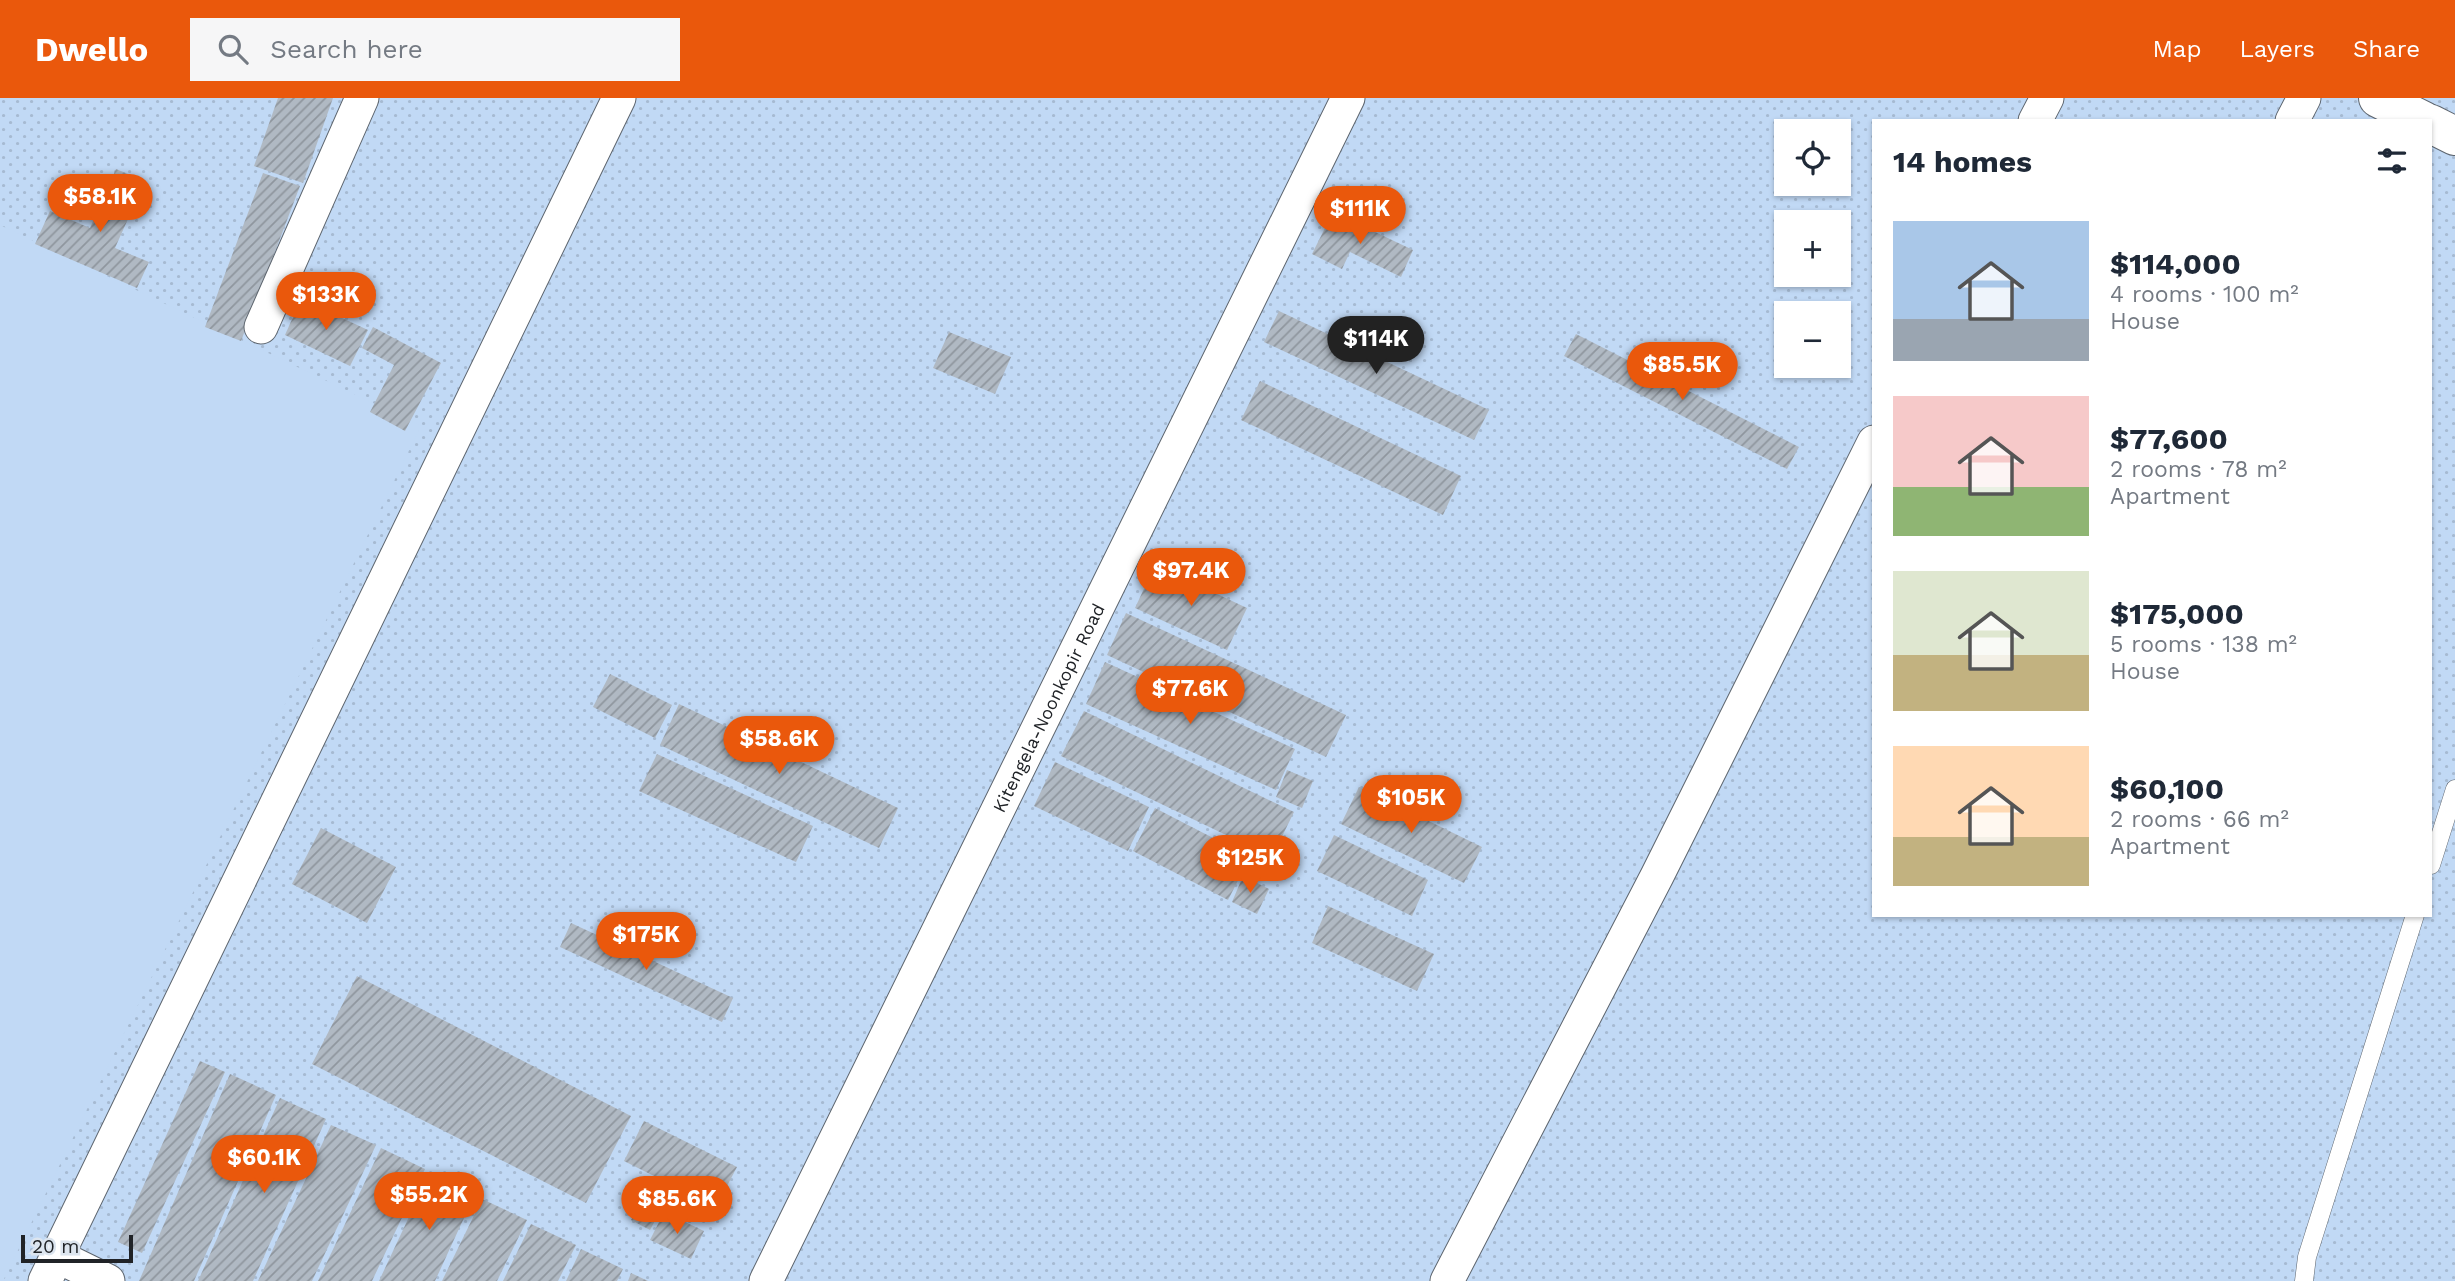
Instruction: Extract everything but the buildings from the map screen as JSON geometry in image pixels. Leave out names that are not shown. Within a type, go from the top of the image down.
[{"type":"street","points":[[261,327],[362,98]]},
{"type":"street","points":[[107,1281],[51,1268],[619,98]]},
{"type":"street","name":"Kitengela-Noonkopir Road","points":[[766,1281],[1348,98]]},
{"type":"street","points":[[2036,119],[2046,98]]},
{"type":"street","points":[[2293,119],[2304,98]]},
{"type":"street","points":[[2378,98],[2420,119]]},
{"type":"street","points":[[2432,124],[2455,136]]},
{"type":"street","points":[[1447,1281],[1657,876],[1872,446]]},
{"type":"lane","points":[[2432,862],[2455,789]]},
{"type":"lane","points":[[2304,1281],[2307,1257],[2414,917]]},
{"type":"shaded area","points":[[0,98],[2455,98],[2455,1281],[0,1281]]},
{"type":"shaded area","points":[[0,225],[421,426],[3,1281],[0,1281]]}]
